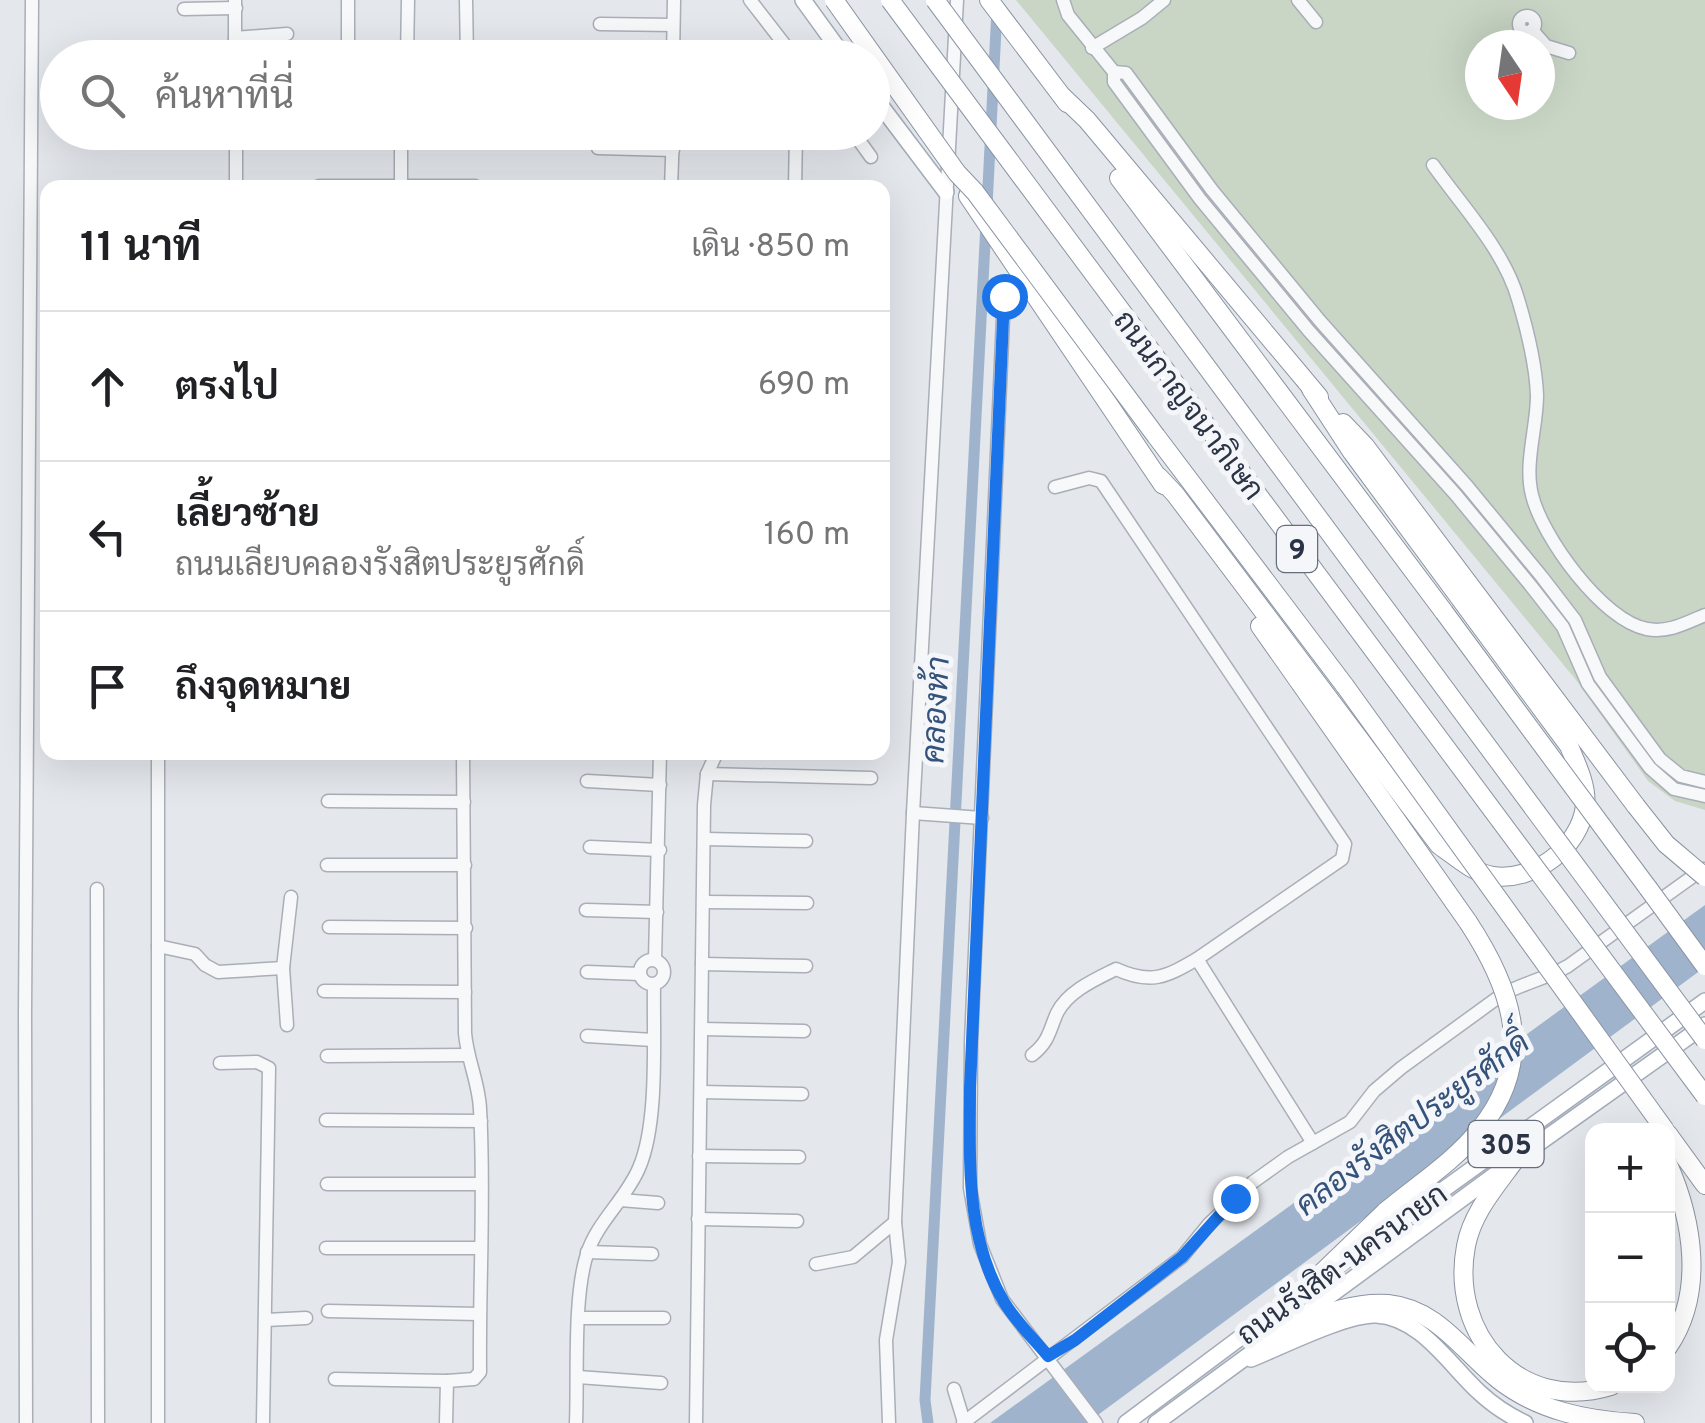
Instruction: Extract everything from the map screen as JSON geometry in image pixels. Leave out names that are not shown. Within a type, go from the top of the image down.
[{"type":"highway","points":[[834,0],[862,40]]},
{"type":"highway","name":"ถนนกาญจนาภิเษก","points":[[890,0],[1705,1096]]},
{"type":"highway","name":"ถนนกาญจนาภิเษก","points":[[935,0],[1705,1040]]},
{"type":"highway","points":[[989,0],[1063,96],[1087,120],[1705,966]]},
{"type":"highway","points":[[890,79],[957,173],[1197,538],[1468,922],[1492,958],[1506,990],[1514,1046],[1508,1072],[1482,1128],[1386,1211],[1306,1288]]},
{"type":"highway","points":[[957,173],[1345,686],[1659,1123]]},
{"type":"highway","points":[[1172,236],[1364,446],[1636,806],[1666,844],[1705,878]]},
{"type":"highway","points":[[1159,476],[1439,845],[1466,864],[1494,876],[1525,873],[1554,860],[1573,836],[1585,806],[1569,746],[1352,452],[1311,389]]},
{"type":"highway","points":[[1604,1049],[1646,1123]]},
{"type":"highway","points":[[1675,1144],[1705,1184]]},
{"type":"highway","points":[[1515,1160],[1484,1203],[1466,1244],[1465,1297],[1474,1324],[1493,1354],[1516,1377],[1550,1390],[1585,1390]]},
{"type":"highway","points":[[1675,1180],[1689,1236],[1692,1284],[1682,1326],[1675,1336]]},
{"type":"highway","points":[[1278,1332],[1350,1306],[1403,1307],[1433,1320],[1498,1379],[1532,1401],[1571,1415],[1635,1423]]},
{"type":"main road","points":[[803,0],[831,40]]},
{"type":"main road","points":[[890,118],[946,192]]},
{"type":"main road","name":"ถนนรังสิต-นครนายก","points":[[1126,1423],[1306,1288],[1705,1001]]},
{"type":"main road","name":"ถนนรังสิต-นครนายก","points":[[1156,1423],[1705,1026]]},
{"type":"main road","points":[[1226,1370],[1323,1330],[1374,1315],[1399,1320],[1416,1329],[1482,1395],[1525,1423]]},
{"type":"street","points":[[26,1423],[24,1014],[32,0]]},
{"type":"street","points":[[348,0],[348,40]]},
{"type":"street","points":[[407,40],[408,0]]},
{"type":"street","points":[[466,0],[467,40]]},
{"type":"street","points":[[673,40],[674,0]]},
{"type":"street","points":[[750,0],[781,40]]},
{"type":"street","points":[[889,1423],[886,1340],[898,1262],[895,1222],[957,0]]},
{"type":"street","points":[[1064,0],[1068,15],[1092,48],[1114,72],[1126,73],[1212,190],[1381,400],[1537,582],[1575,620],[1600,677],[1660,758],[1681,776],[1705,782]]},
{"type":"street","points":[[1092,48],[1164,0]]},
{"type":"street","points":[[1298,0],[1316,22]]},
{"type":"street","points":[[1529,0],[1528,15],[1518,23],[1520,29],[1532,30],[1546,46],[1568,53]]},
{"type":"street","points":[[184,9],[236,4],[236,38],[286,34]]},
{"type":"street","points":[[600,24],[673,25]]},
{"type":"street","points":[[236,150],[236,180]]},
{"type":"street","points":[[401,150],[401,180]]},
{"type":"street","points":[[671,180],[672,150]]},
{"type":"street","points":[[796,150],[796,180]]},
{"type":"street","points":[[866,150],[871,157]]},
{"type":"street","points":[[1433,165],[1501,261],[1518,296],[1537,396],[1531,493],[1568,564],[1615,616],[1646,629],[1672,629],[1705,615]]},
{"type":"street","points":[[1004,296],[978,817],[970,1188],[980,1244],[1002,1299],[1096,1423]]},
{"type":"street","points":[[1032,1054],[1048,1041],[1060,1009],[1084,985],[1116,969],[1144,979],[1158,978],[1198,959],[1342,859],[1344,844],[1101,482],[1089,478],[1055,487]]},
{"type":"street","points":[[1537,582],[1563,627],[1588,684],[1650,768],[1674,789],[1705,796]]},
{"type":"street","points":[[158,760],[158,1423]]},
{"type":"street","points":[[334,1379],[447,1381],[474,1379],[480,1372],[480,1120],[479,1096],[467,1055],[464,760]]},
{"type":"street","points":[[655,960],[660,760]]},
{"type":"street","points":[[696,1423],[705,839],[707,774],[713,760]]},
{"type":"street","points":[[707,774],[871,778]]},
{"type":"street","points":[[587,781],[660,785]]},
{"type":"street","points":[[328,802],[464,802]]},
{"type":"street","points":[[916,813],[978,817]]},
{"type":"street","points":[[705,839],[806,840]]},
{"type":"street","points":[[590,846],[660,850]]},
{"type":"street","points":[[327,865],[465,864]]},
{"type":"street","points":[[954,1389],[964,1422],[1051,1360],[1182,1257],[1254,1182],[1350,1122],[1374,1091],[1401,1068],[1500,996],[1568,966],[1705,867]]},
{"type":"street","points":[[97,889],[98,1423]]},
{"type":"street","points":[[287,1025],[283,968],[291,897]]},
{"type":"street","points":[[704,902],[807,903]]},
{"type":"street","points":[[586,910],[657,912]]},
{"type":"street","points":[[330,927],[466,928]]},
{"type":"street","points":[[158,946],[194,954],[218,972],[283,968]]},
{"type":"street","points":[[1198,959],[1312,1143]]},
{"type":"street","points":[[654,984],[643,981],[640,974],[643,964],[655,960]]},
{"type":"street","points":[[576,1423],[580,1280],[587,1252],[637,1174],[647,1140],[654,984],[664,974],[663,966],[655,960]]},
{"type":"street","points":[[702,964],[806,966]]},
{"type":"street","points":[[587,972],[640,974]]},
{"type":"street","points":[[324,991],[465,992]]},
{"type":"street","points":[[702,1028],[804,1031]]},
{"type":"street","points":[[587,1036],[653,1040]]},
{"type":"street","points":[[327,1056],[467,1055]]},
{"type":"street","points":[[220,1063],[257,1062],[269,1068],[263,1423]]},
{"type":"street","points":[[700,1092],[802,1094]]},
{"type":"street","points":[[326,1120],[480,1120]]},
{"type":"street","points":[[699,1156],[799,1158]]},
{"type":"street","points":[[326,1184],[481,1184]]},
{"type":"street","points":[[620,1200],[658,1203]]},
{"type":"street","points":[[698,1220],[797,1221]]},
{"type":"street","points":[[816,1264],[853,1257],[895,1222]]},
{"type":"street","points":[[326,1248],[480,1248]]},
{"type":"street","points":[[587,1252],[652,1254]]},
{"type":"street","points":[[328,1311],[479,1314]]},
{"type":"street","points":[[266,1320],[306,1318]]},
{"type":"street","points":[[580,1318],[664,1318]]},
{"type":"street","points":[[578,1376],[661,1383]]},
{"type":"street","points":[[446,1423],[447,1381]]},
{"type":"green space","points":[[1016,0],[1705,0],[1705,810],[1675,801],[1648,781],[1576,680]]},
{"type":"water","name":"คลองรังสิตประยูรศักดิ์","points":[[1705,905],[1705,967],[1087,1423],[990,1423]]},
{"type":"waterway","name":"คลองห้า","points":[[987,206],[997,9]]},
{"type":"waterway","name":"คลองห้า","points":[[928,1423],[925,1400],[986,224]]},
{"type":"route","points":[[1004,296],[970,1088],[970,1188],[980,1244],[1002,1299],[1048,1356],[1075,1340],[1182,1257],[1235,1198]]}]
